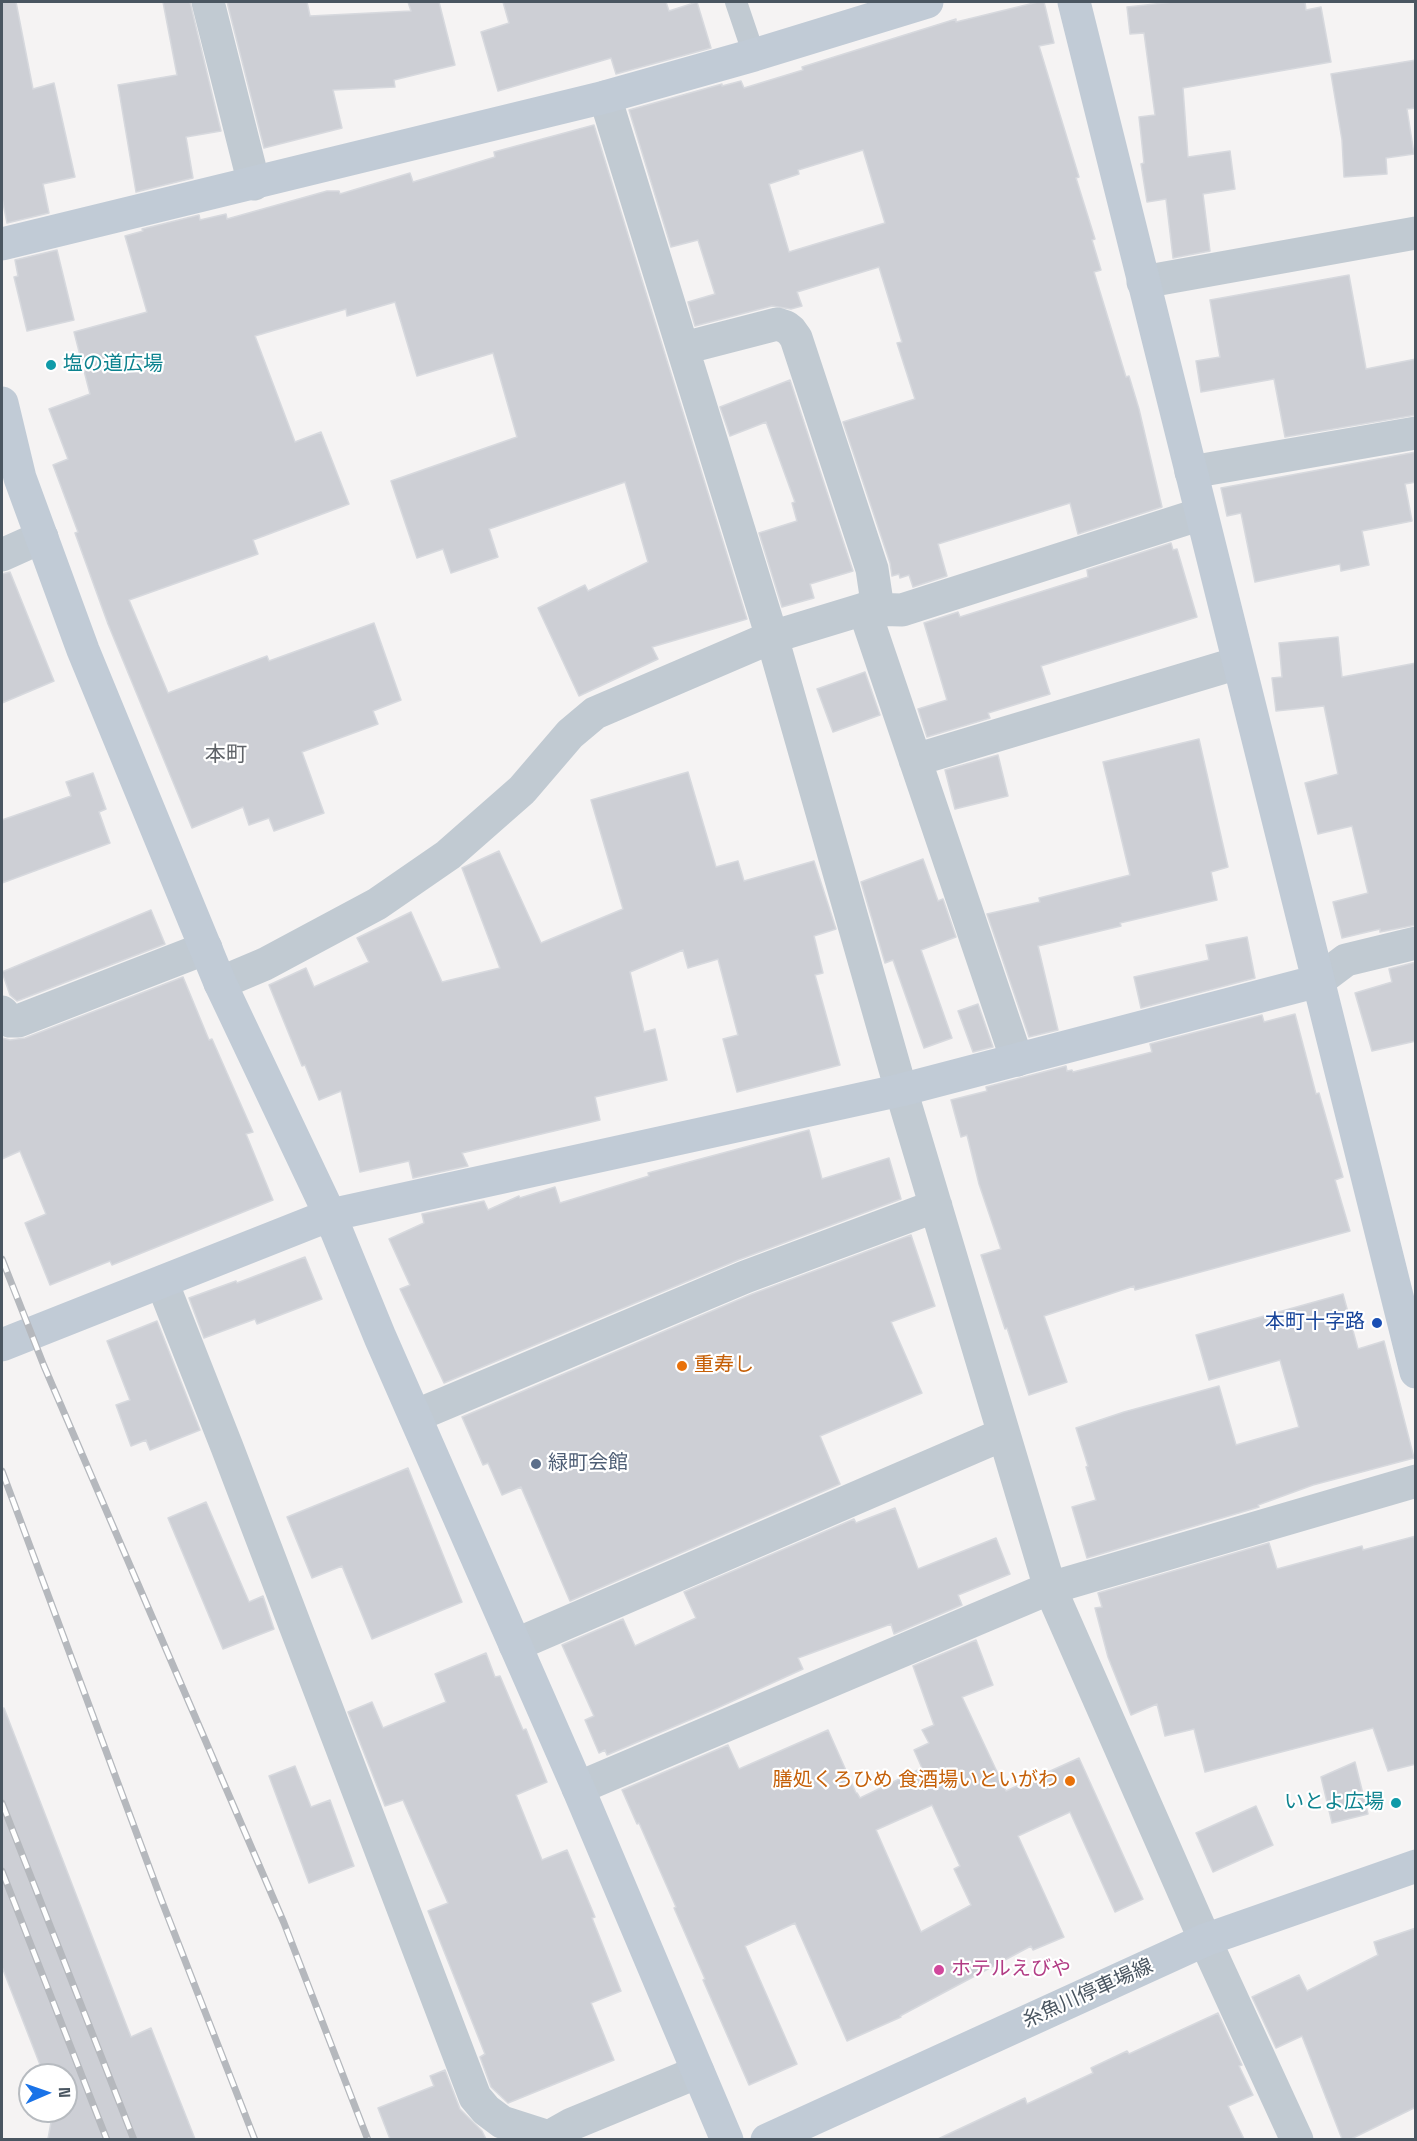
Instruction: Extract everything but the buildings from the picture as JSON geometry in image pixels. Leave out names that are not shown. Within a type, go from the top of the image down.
[{"type":"street","points":[[208,2],[254,184]]},
{"type":"street","points":[[2,244],[605,97],[753,56],[927,2]]},
{"type":"street","points":[[1074,2],[1416,1372]]},
{"type":"street","points":[[605,97],[772,637],[901,1090],[1050,1588],[1205,1940],[1297,2139]]},
{"type":"street","points":[[1143,282],[1416,233]]},
{"type":"street","points":[[684,348],[777,324],[786,327],[796,338],[872,569],[871,609],[915,760],[1017,1060]]},
{"type":"street","points":[[2,403],[20,478],[83,650],[220,983],[330,1215],[727,2139]]},
{"type":"street","points":[[1191,472],[1416,434]]},
{"type":"street","points":[[220,983],[265,964],[377,904],[448,855],[522,790],[570,734],[595,713],[772,637],[871,609],[902,610],[1201,514]]},
{"type":"street","points":[[2,555],[42,537]]},
{"type":"street","points":[[915,760],[1238,663]]},
{"type":"street","points":[[2,1345],[330,1215],[901,1090],[1318,981],[1346,960],[1416,943]]},
{"type":"street","points":[[2,1012],[10,1021],[18,1021],[206,948]]},
{"type":"street","points":[[415,1416],[745,1277],[936,1206]]},
{"type":"street","points":[[162,1282],[232,1458],[475,2097],[486,2110],[502,2122],[555,2139],[556,2133],[572,2124],[698,2072]]},
{"type":"street","points":[[515,1645],[1004,1434]]},
{"type":"street","points":[[578,1788],[1050,1588],[1416,1481]]},
{"type":"street","name":"糸魚川停車場線","points":[[767,2139],[1205,1940],[1416,1866]]},
{"type":"lane","points":[[736,2],[753,56]]},
{"type":"railway","points":[[2,1259],[44,1366],[284,1923],[368,2140]]},
{"type":"railway","points":[[2,1471],[161,1899],[255,2140]]},
{"type":"railway","points":[[2,1803],[134,2140]]},
{"type":"railway","points":[[2,1871],[107,2140]]},
{"type":"place","name":"塩の道広場","points":[[51,365]]},
{"type":"place","name":"本町十字路","points":[[1377,1323]]},
{"type":"place","name":"重寿し","points":[[682,1366]]},
{"type":"place","name":"緑町会館","points":[[536,1464]]},
{"type":"place","name":"膳処くろひめ 食酒場いといがわ","points":[[1070,1781]]},
{"type":"place","name":"いとよ広場","points":[[1396,1803]]},
{"type":"place","name":"ホテルえびや","points":[[939,1970]]},
{"type":"district","name":"本町","points":[[226,755]]}]
